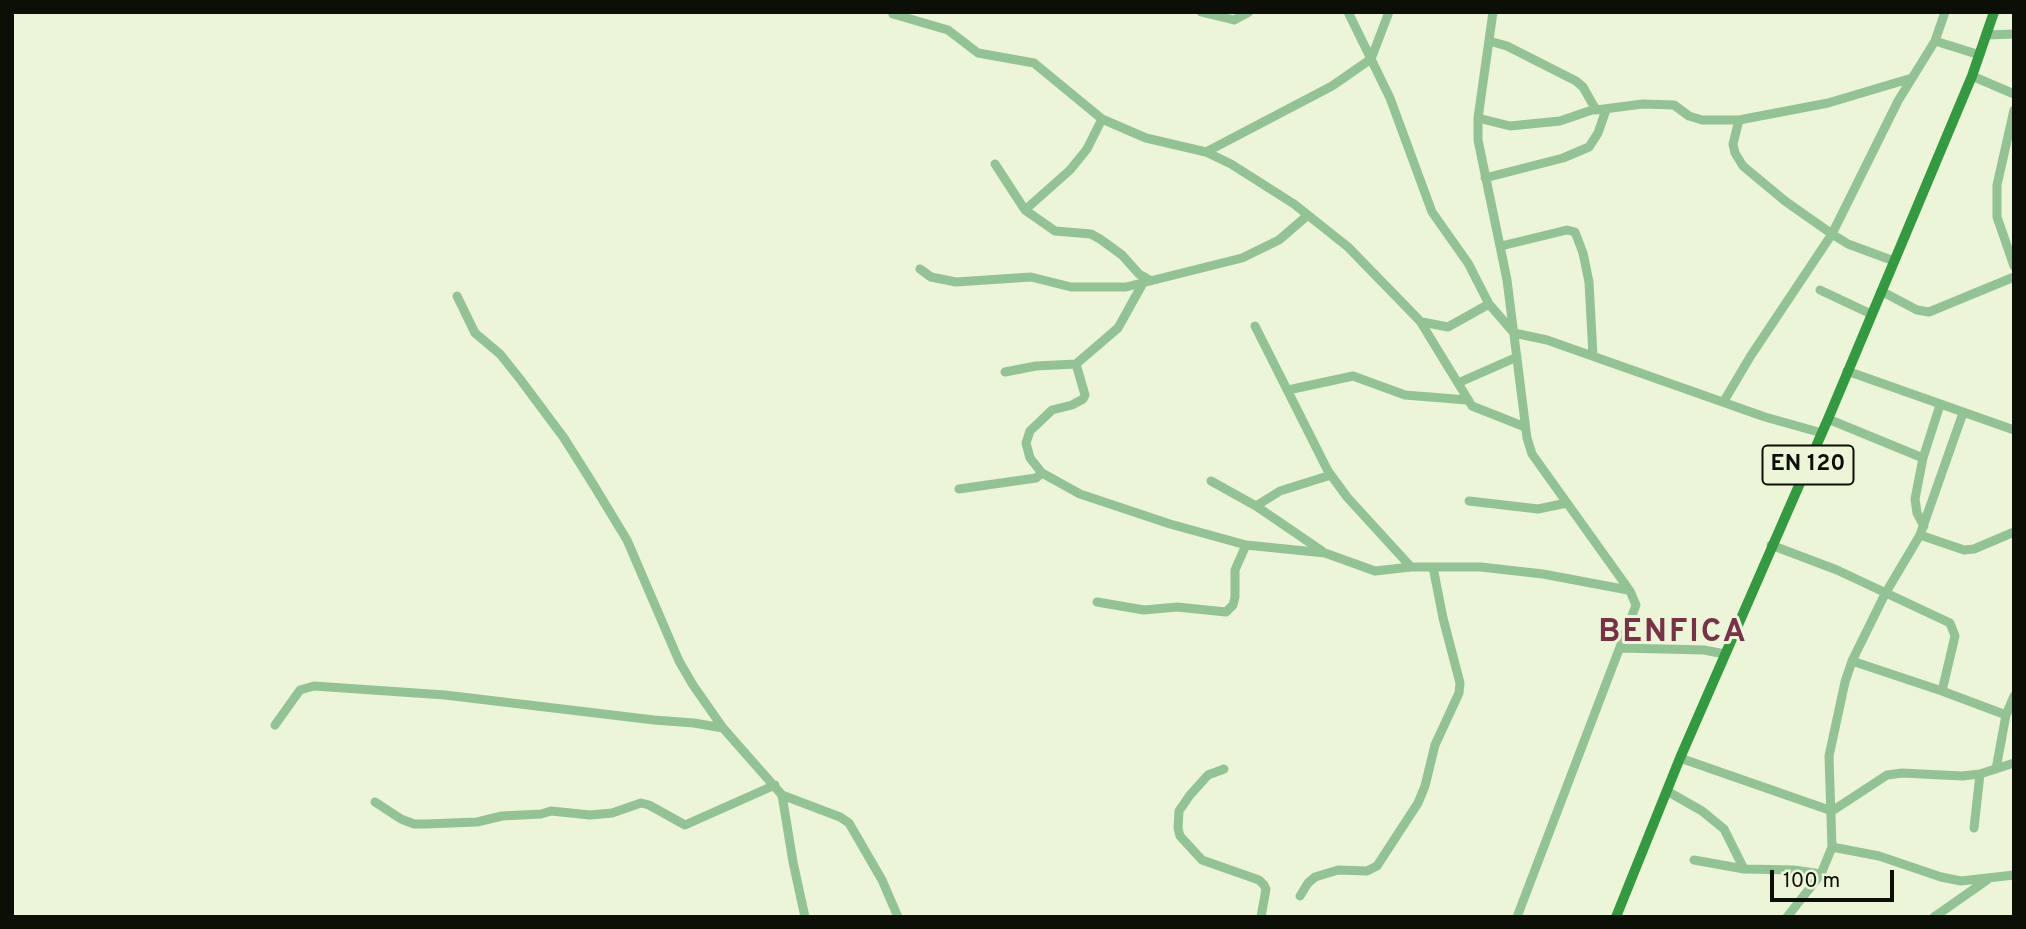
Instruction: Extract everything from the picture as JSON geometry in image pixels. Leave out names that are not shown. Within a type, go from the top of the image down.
[{"type":"main road","name":"EN 120","points":[[1616,917],[1680,758],[1828,419],[1972,76],[1994,12]]},
{"type":"street","points":[[1205,13],[1234,20],[1249,12]]},
{"type":"street","points":[[1348,12],[1390,98],[1432,212],[1468,263],[1489,304],[1514,333],[1547,340],[1765,417],[1822,433]]},
{"type":"street","points":[[1206,152],[1332,86],[1371,59],[1389,12]]},
{"type":"street","points":[[1493,12],[1478,118],[1478,140],[1501,246],[1525,427],[1532,454],[1630,591],[1636,610],[1517,917]]},
{"type":"street","points":[[1724,401],[1832,234],[1912,78],[1936,41],[1945,12]]},
{"type":"street","points":[[890,13],[948,30],[978,53],[1034,63],[1102,119],[1146,138],[1206,152],[1231,164],[1294,204],[1348,247],[1420,321],[1466,400],[1477,409],[1525,427]]},
{"type":"street","points":[[1987,35],[2014,34]]},
{"type":"street","points":[[1489,41],[1507,46],[1576,81],[1595,109]]},
{"type":"street","points":[[1936,41],[1980,55]]},
{"type":"street","points":[[1972,76],[2014,94]]},
{"type":"street","points":[[1478,118],[1510,126],[1560,121],[1595,109],[1606,110],[1643,104],[1674,106],[1689,116],[1702,120],[1739,120],[1828,103],[1912,78]]},
{"type":"street","points":[[1485,178],[1563,158],[1589,147],[1598,133],[1606,110]]},
{"type":"street","points":[[2014,110],[1997,185],[1997,217],[2014,266]]},
{"type":"street","points":[[1025,210],[1070,170],[1087,149],[1102,119]]},
{"type":"street","points":[[1739,120],[1733,144],[1743,166],[1785,201],[1832,234],[1848,244],[1894,261]]},
{"type":"street","points":[[995,164],[1025,210],[1055,231],[1091,234],[1100,239],[1122,255],[1147,282]]},
{"type":"street","points":[[920,269],[931,276],[956,282],[1031,277],[1071,287],[1110,289],[1242,258],[1279,240],[1308,215]]},
{"type":"street","points":[[1501,246],[1567,230],[1575,232],[1589,282],[1593,356]]},
{"type":"street","points":[[1881,291],[1917,310],[1929,312],[2014,277]]},
{"type":"street","points":[[1006,372],[1036,366],[1076,364],[1118,328],[1147,282]]},
{"type":"street","points":[[1820,289],[1871,314]]},
{"type":"street","points":[[457,296],[475,333],[500,354],[564,438],[627,540],[679,661],[693,685],[723,729],[782,795],[805,917]]},
{"type":"street","points":[[1435,344],[1448,327],[1489,304]]},
{"type":"street","points":[[1420,321],[1448,327]]},
{"type":"street","points":[[1255,326],[1331,475],[1411,567]]},
{"type":"street","points":[[1458,383],[1517,357]]},
{"type":"street","points":[[1076,364],[1085,395],[1083,400],[1052,410],[1030,431],[1026,443],[1030,458],[1042,473],[1080,494],[1170,524],[1246,545],[1325,553],[1375,571],[1411,567],[1481,567],[1543,573],[1630,591]]},
{"type":"street","points":[[1847,371],[2014,430]]},
{"type":"street","points":[[1288,390],[1353,376],[1405,395],[1466,400]]},
{"type":"street","points":[[1940,405],[1923,458],[1915,499],[1922,530],[1964,550],[1974,549],[2014,531]]},
{"type":"street","points":[[1787,917],[1821,874],[1832,847],[1829,756],[1852,661],[1885,594],[1922,530],[1963,413]]},
{"type":"street","points":[[1828,419],[1923,458]]},
{"type":"street","points":[[959,489],[1036,478],[1042,473]]},
{"type":"street","points":[[1256,506],[1280,491],[1331,475]]},
{"type":"street","points":[[1212,481],[1256,506],[1325,553]]},
{"type":"street","points":[[1469,501],[1538,509],[1567,503]]},
{"type":"street","points":[[1097,601],[1144,610],[1177,607],[1226,612],[1236,597],[1235,570],[1246,545]]},
{"type":"street","points":[[1771,545],[1837,570],[1950,623],[1955,636],[1942,691]]},
{"type":"street","points":[[1300,896],[1315,877],[1339,870],[1367,871],[1377,866],[1418,803],[1425,786],[1435,745],[1459,693],[1460,682],[1433,567]]},
{"type":"street","points":[[1621,648],[1704,650],[1726,654]]},
{"type":"street","points":[[1852,661],[2006,715]]},
{"type":"street","points":[[275,725],[300,690],[314,686],[445,695],[694,723],[723,729]]},
{"type":"street","points":[[1996,769],[2006,715],[2014,695]]},
{"type":"street","points":[[1680,758],[1832,811]]},
{"type":"street","points":[[1832,811],[1887,775],[1902,773],[1962,776],[1980,774],[2014,763]]},
{"type":"street","points":[[1224,769],[1208,775],[1190,795],[1180,811],[1180,836],[1202,860],[1259,880],[1264,885],[1266,889],[1261,917]]},
{"type":"street","points":[[1973,828],[1980,774]]},
{"type":"street","points":[[375,802],[401,819],[426,824],[477,821],[551,811],[590,815],[612,813],[641,803],[685,825],[775,785]]},
{"type":"street","points":[[1667,792],[1702,811],[1724,829],[1744,869]]},
{"type":"street","points":[[782,795],[849,823],[882,880],[898,917]]},
{"type":"street","points":[[1832,847],[1879,856],[1961,881],[2014,875]]},
{"type":"street","points":[[1694,860],[1744,869],[1794,870],[1821,874]]},
{"type":"street","points":[[1934,917],[1992,877]]},
{"type":"district","name":"BENFICA","points":[[1673,635]]}]
